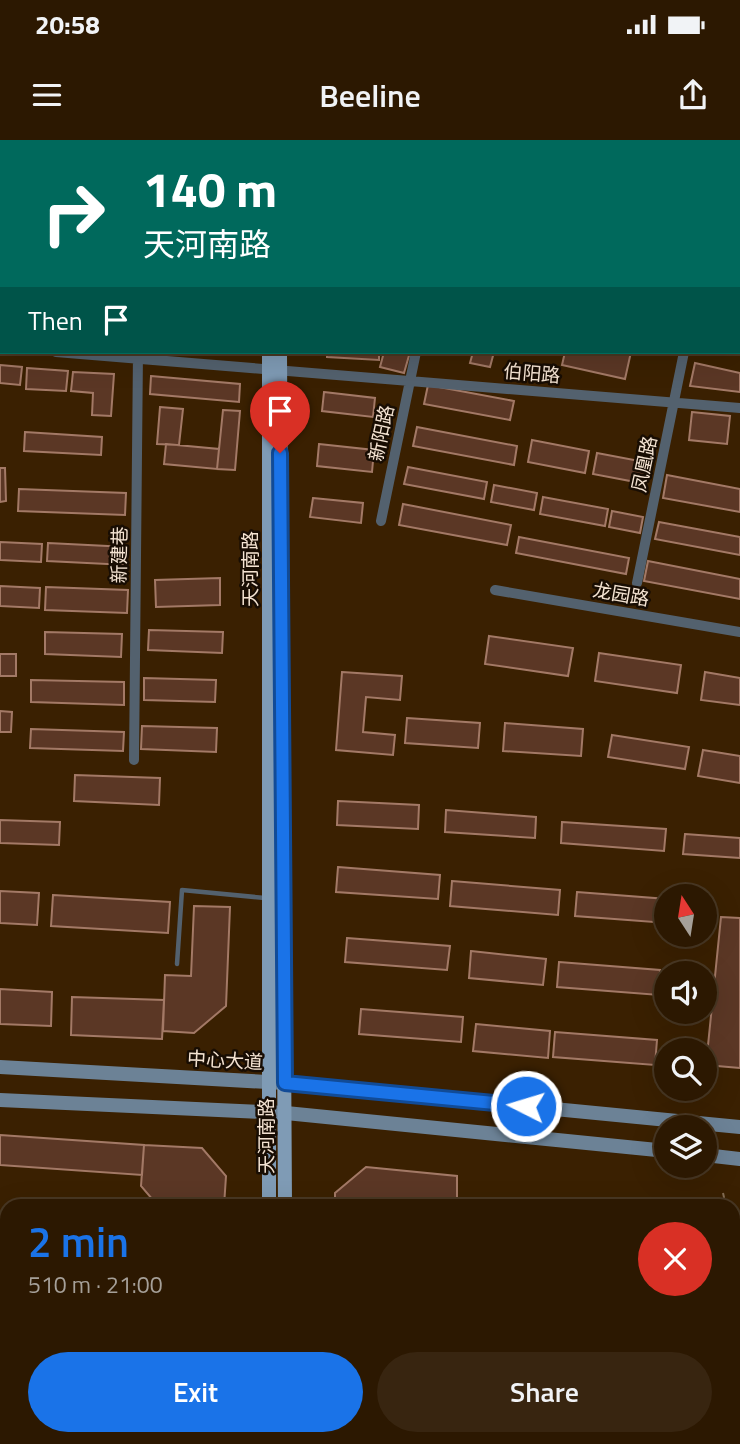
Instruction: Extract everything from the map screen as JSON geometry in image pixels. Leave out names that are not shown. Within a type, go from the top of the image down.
[{"type":"main road","name":"天河南路","points":[[269,1199],[269,1113],[278,1083],[274,371],[270,354]]},
{"type":"main road","name":"天河南路","points":[[279,354],[274,371],[270,898],[278,1083],[286,1113],[285,1199]]},
{"type":"main road","name":"中心大道","points":[[0,1067],[278,1083],[740,1127]]},
{"type":"main road","points":[[0,1100],[286,1113],[654,1150]]},
{"type":"main road","points":[[717,1156],[740,1158]]},
{"type":"street","name":"伯阳路","points":[[111,354],[274,371],[740,408]]},
{"type":"street","name":"新阳路","points":[[381,521],[416,354]]},
{"type":"street","name":"凤凰路","points":[[637,583],[684,354]]},
{"type":"street","name":"新建巷","points":[[134,760],[138,355]]},
{"type":"street","name":"龙园路","points":[[495,590],[740,632]]},
{"type":"lane","points":[[177,964],[181,890],[270,898]]},
{"type":"path","points":[[723,1194],[724,1199]]},
{"type":"building","points":[[327,354],[379,354],[379,360],[327,357]]},
{"type":"building","points":[[383,354],[409,354],[404,373],[380,367]]},
{"type":"building","points":[[472,354],[493,354],[490,367],[470,363]]},
{"type":"building","points":[[565,354],[631,354],[625,379],[562,365]]},
{"type":"building","points":[[695,363],[740,373],[740,392],[690,386]]},
{"type":"building","points":[[0,365],[22,367],[20,385],[0,383]]},
{"type":"building","points":[[27,368],[68,371],[66,391],[26,389]]},
{"type":"building","points":[[73,372],[114,374],[111,416],[92,415],[93,393],[71,391]]},
{"type":"building","points":[[151,376],[240,384],[239,402],[150,394]]},
{"type":"building","points":[[428,385],[514,401],[510,420],[424,404]]},
{"type":"building","points":[[324,392],[375,398],[373,417],[322,411]]},
{"type":"building","points":[[160,407],[183,409],[179,445],[157,444]]},
{"type":"building","points":[[223,410],[240,411],[235,470],[217,469]]},
{"type":"building","points":[[692,412],[730,416],[727,444],[689,440]]},
{"type":"building","points":[[417,427],[517,446],[514,465],[413,446]]},
{"type":"building","points":[[25,432],[102,437],[101,455],[24,451]]},
{"type":"building","points":[[532,440],[589,451],[585,473],[528,462]]},
{"type":"building","points":[[166,444],[219,449],[217,469],[164,464]]},
{"type":"building","points":[[319,444],[374,450],[372,472],[317,466]]},
{"type":"building","points":[[597,453],[650,463],[646,484],[593,474]]},
{"type":"building","points":[[408,467],[487,482],[484,499],[404,484]]},
{"type":"building","points":[[0,468],[5,468],[6,501],[0,502]]},
{"type":"building","points":[[667,475],[740,489],[740,512],[663,498]]},
{"type":"building","points":[[494,485],[537,493],[534,510],[491,502]]},
{"type":"building","points":[[19,489],[126,493],[125,515],[18,511]]},
{"type":"building","points":[[543,497],[608,509],[605,526],[540,514]]},
{"type":"building","points":[[313,498],[363,503],[361,523],[310,517]]},
{"type":"building","points":[[403,504],[511,525],[507,545],[399,525]]},
{"type":"building","points":[[612,511],[643,517],[640,533],[609,527]]},
{"type":"building","points":[[659,522],[740,537],[740,555],[655,539]]},
{"type":"building","points":[[519,537],[629,558],[626,574],[516,553]]},
{"type":"building","points":[[0,542],[42,544],[41,562],[0,560]]},
{"type":"building","points":[[48,543],[127,547],[127,565],[47,561]]},
{"type":"building","points":[[648,561],[740,579],[740,599],[644,581]]},
{"type":"building","points":[[220,578],[220,605],[156,607],[155,580]]},
{"type":"building","points":[[0,586],[40,588],[39,608],[0,606]]},
{"type":"building","points":[[46,587],[128,590],[127,613],[45,610]]},
{"type":"building","points":[[149,630],[223,632],[222,653],[148,650]]},
{"type":"building","points":[[45,632],[122,634],[121,657],[45,654]]},
{"type":"building","points":[[489,636],[573,648],[568,676],[485,664]]},
{"type":"building","points":[[599,653],[681,665],[677,693],[595,681]]},
{"type":"building","points":[[0,654],[16,654],[16,676],[0,676]]},
{"type":"building","points":[[342,672],[402,676],[400,700],[366,697],[363,732],[395,735],[393,755],[336,750]]},
{"type":"building","points":[[705,672],[740,678],[740,705],[701,700]]},
{"type":"building","points":[[144,678],[216,680],[215,702],[144,700]]},
{"type":"building","points":[[31,680],[124,682],[124,705],[31,702]]},
{"type":"building","points":[[0,711],[12,712],[11,732],[0,732]]},
{"type":"building","points":[[407,718],[480,723],[478,748],[405,743]]},
{"type":"building","points":[[505,723],[583,729],[581,756],[503,751]]},
{"type":"building","points":[[142,726],[217,728],[216,752],[141,749]]},
{"type":"building","points":[[31,729],[124,732],[123,751],[30,748]]},
{"type":"building","points":[[612,735],[689,747],[685,769],[608,757]]},
{"type":"building","points":[[703,750],[740,756],[740,783],[698,776]]},
{"type":"building","points":[[75,775],[160,778],[159,805],[74,801]]},
{"type":"building","points":[[338,801],[419,805],[418,829],[337,825]]},
{"type":"building","points":[[446,810],[536,817],[535,838],[445,832]]},
{"type":"building","points":[[0,820],[60,822],[59,845],[0,843]]},
{"type":"building","points":[[562,822],[666,829],[664,851],[561,843]]},
{"type":"building","points":[[685,834],[740,838],[740,858],[683,854]]},
{"type":"building","points":[[338,867],[440,875],[438,899],[336,892]]},
{"type":"building","points":[[452,881],[560,890],[558,915],[450,906]]},
{"type":"building","points":[[0,891],[39,893],[37,925],[0,923]]},
{"type":"building","points":[[577,892],[654,898],[654,922],[575,916]]},
{"type":"building","points":[[53,895],[170,902],[168,933],[51,926]]},
{"type":"building","points":[[194,906],[230,907],[226,1006],[194,1033],[163,1031],[165,975],[191,976]]},
{"type":"building","points":[[721,917],[740,918],[740,1068],[717,1066],[717,1038],[709,1038],[710,1024],[717,1024]]},
{"type":"building","points":[[347,938],[450,946],[447,970],[345,962]]},
{"type":"building","points":[[471,951],[546,959],[543,985],[469,978]]},
{"type":"building","points":[[559,962],[654,970],[654,995],[557,987]]},
{"type":"building","points":[[0,989],[52,992],[51,1026],[0,1024]]},
{"type":"building","points":[[72,997],[164,1000],[162,1039],[71,1035]]},
{"type":"building","points":[[361,1009],[463,1017],[461,1042],[359,1034]]},
{"type":"building","points":[[476,1024],[550,1031],[548,1058],[473,1051]]},
{"type":"building","points":[[555,1032],[654,1040],[654,1065],[553,1057]]},
{"type":"building","points":[[0,1135],[144,1145],[142,1175],[0,1165]]},
{"type":"building","points":[[144,1145],[202,1148],[226,1176],[224,1199],[152,1199],[141,1186]]},
{"type":"building","points":[[366,1167],[457,1176],[457,1199],[335,1199],[335,1193]]},
{"type":"route","points":[[280,453],[285,1083],[526,1106]]}]
